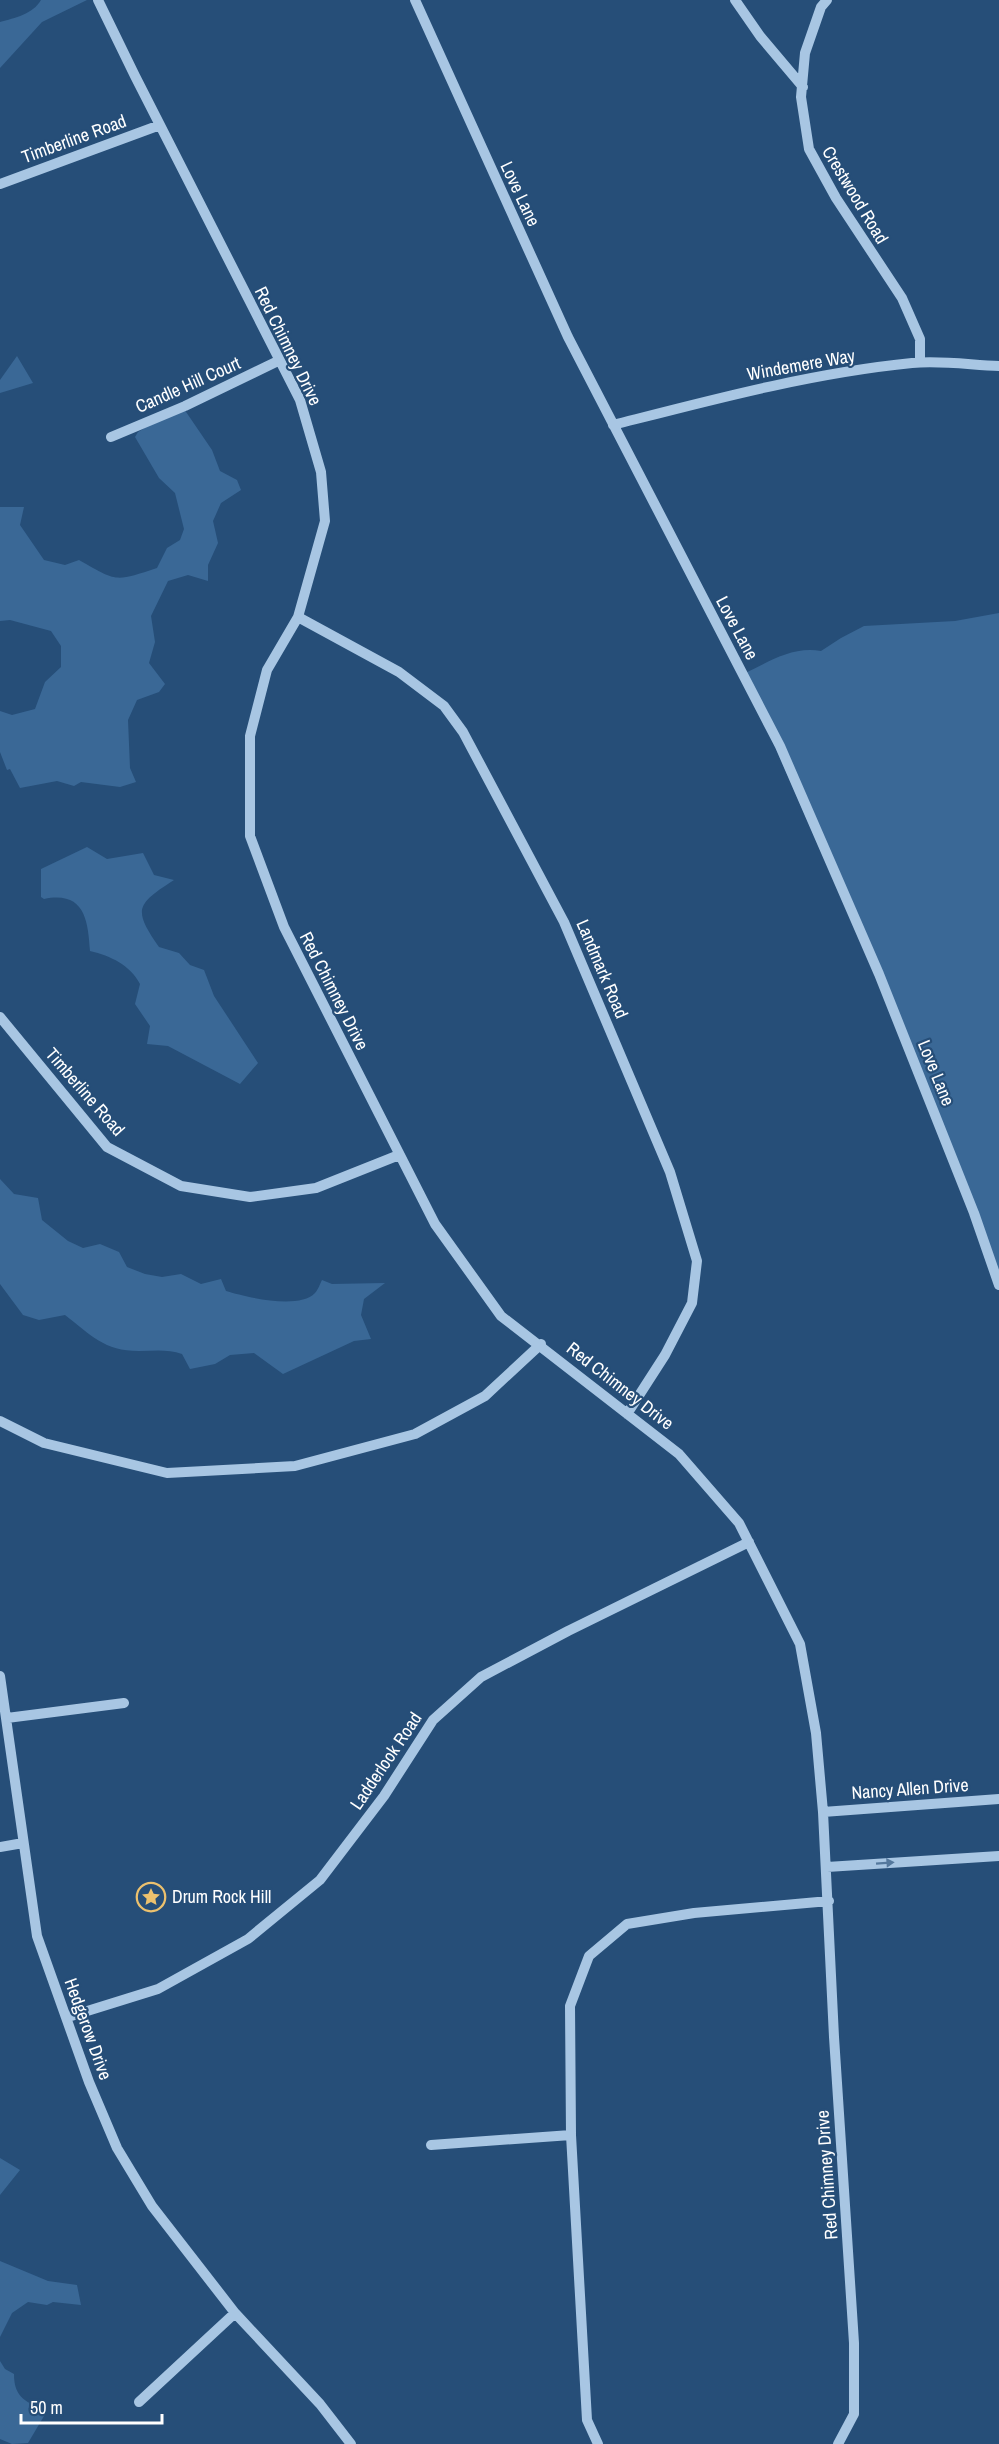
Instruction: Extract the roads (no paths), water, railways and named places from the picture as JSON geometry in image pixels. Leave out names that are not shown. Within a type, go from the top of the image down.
[{"type":"street","name":"Red Chimney Drive","points":[[98,0],[278,361],[300,400],[321,472],[325,521],[298,617],[267,670],[249,736],[249,836],[284,927],[435,1224],[501,1316],[541,1344],[679,1454],[738,1523],[800,1644],[816,1733],[823,1812],[834,2037],[854,2343],[854,2414],[838,2444]]},
{"type":"street","name":"Love Lane","points":[[415,0],[568,337],[780,746],[879,974],[970,1203],[999,1285]]},
{"type":"street","points":[[735,0],[760,36],[803,87]]},
{"type":"street","name":"Crestwood Road","points":[[827,0],[821,7],[805,53],[801,97],[809,149],[842,208],[902,298],[920,339],[920,362]]},
{"type":"street","name":"Timberline Road","points":[[0,184],[160,125]]},
{"type":"street","name":"Candle Hill Court","points":[[111,437],[185,406],[278,361]]},
{"type":"street","name":"Windemere Way","points":[[613,425],[738,393],[844,373],[920,362],[999,366]]},
{"type":"street","name":"Landmark Road","points":[[298,617],[399,672],[444,706],[464,732],[564,922],[670,1172],[697,1260],[692,1303],[665,1355],[627,1414]]},
{"type":"street","name":"Timberline Road","points":[[0,1017],[107,1147],[181,1186],[249,1197],[316,1188],[399,1155]]},
{"type":"street","points":[[0,1420],[45,1443],[167,1473],[294,1466],[415,1434],[485,1396],[541,1344]]},
{"type":"street","name":"Ladderlook Road","points":[[68,2017],[158,1989],[248,1939],[320,1880],[384,1796],[433,1720],[481,1677],[568,1631],[749,1542]]},
{"type":"street","name":"Hedgerow Drive","points":[[0,1676],[37,1936],[90,2082],[117,2148],[152,2206],[235,2313],[320,2404],[351,2444]]},
{"type":"street","points":[[7,1718],[124,1703]]},
{"type":"street","name":"Nancy Allen Drive","points":[[823,1812],[999,1799]]},
{"type":"street","points":[[0,1847],[23,1843]]},
{"type":"street","points":[[827,1867],[999,1856]]},
{"type":"street","points":[[598,2444],[587,2420],[571,2135],[570,2006],[589,1956],[627,1924],[694,1913],[829,1901]]},
{"type":"street","points":[[431,2145],[571,2135]]},
{"type":"street","points":[[139,2402],[235,2313]]},
{"type":"place","name":"Drum Rock Hill","points":[[151,1897]]}]
